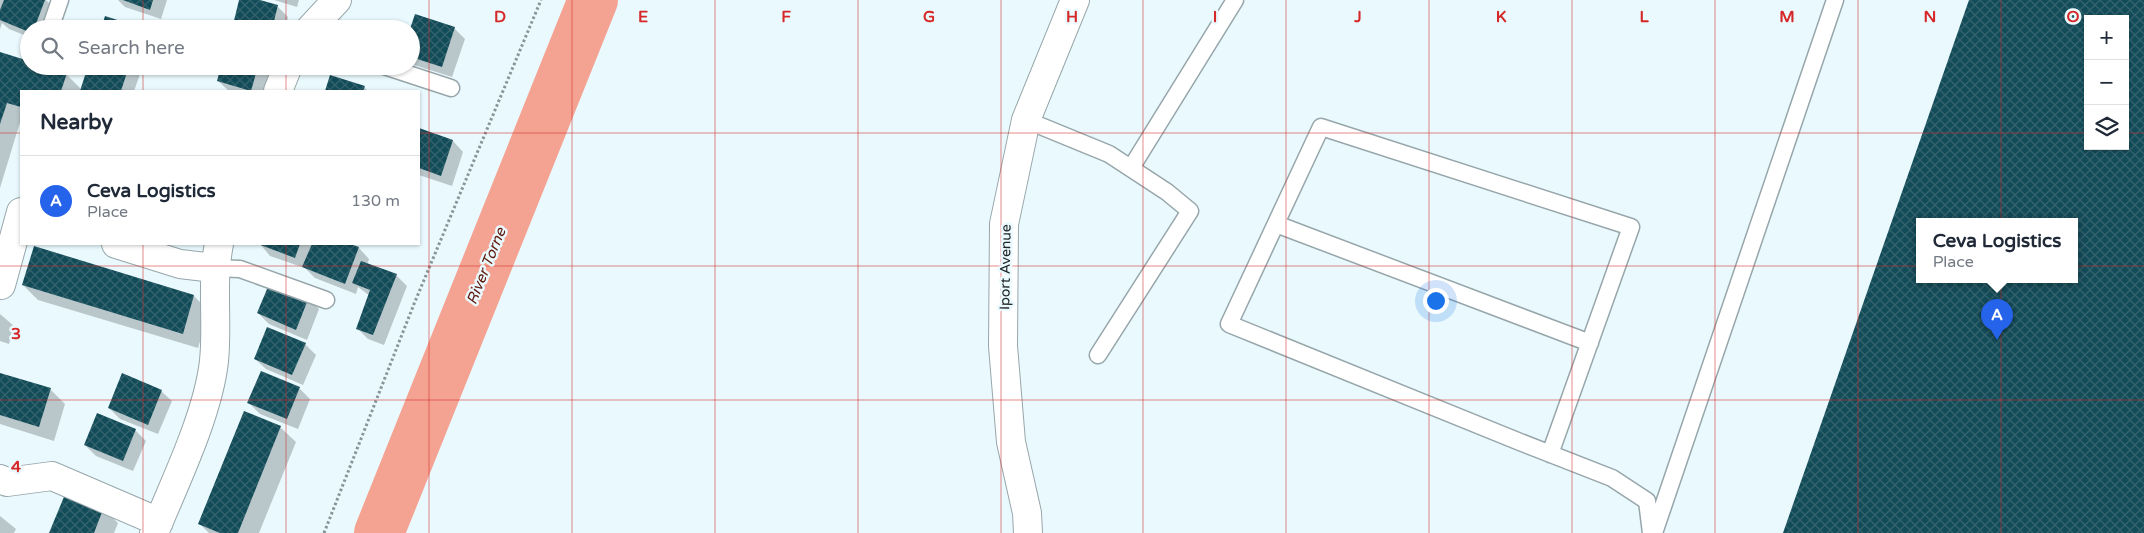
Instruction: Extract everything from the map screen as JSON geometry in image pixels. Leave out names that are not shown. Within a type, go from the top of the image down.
[{"type":"street","points":[[321,20],[336,0]]},
{"type":"street","name":"Iport Avenue","points":[[1033,526],[1011,442],[1003,346],[1004,224],[1026,120],[1075,0]]},
{"type":"street","points":[[278,90],[284,75]]},
{"type":"street","points":[[1,285],[20,217]]},
{"type":"street","points":[[0,480],[7,482],[52,476],[156,527],[208,396],[214,360],[217,256],[180,264],[119,245]]},
{"type":"lane","points":[[53,20],[60,0]]},
{"type":"lane","points":[[1131,168],[1235,0]]},
{"type":"lane","points":[[1652,533],[1835,0]]},
{"type":"lane","points":[[411,75],[451,88]]},
{"type":"lane","points":[[1026,120],[1109,154],[1168,192],[1190,211],[1098,355]]},
{"type":"lane","points":[[1550,454],[1631,227],[1321,127],[1229,324],[1550,454],[1612,478],[1647,501],[1652,533]]},
{"type":"lane","points":[[1276,224],[1590,343]]},
{"type":"lane","points":[[217,256],[240,269],[326,300]]},
{"type":"path","points":[[324,533],[414,304],[540,0]]},
{"type":"building","points":[[4,0],[45,0],[37,20],[20,20],[20,28],[0,20],[0,10]]},
{"type":"building","points":[[123,0],[153,0],[150,10]]},
{"type":"building","points":[[239,0],[260,0],[278,5],[274,20],[234,20]]},
{"type":"building","points":[[1969,0],[2144,0],[2144,533],[1783,533]]},
{"type":"building","points":[[415,14],[455,27],[442,67],[420,60],[420,20],[413,20]]},
{"type":"building","points":[[105,16],[117,20],[104,20]]},
{"type":"building","points":[[0,52],[20,58],[20,75],[66,75],[61,90],[20,90],[20,107],[7,103],[0,124]]},
{"type":"building","points":[[85,75],[126,75],[121,90],[80,90]]},
{"type":"building","points":[[219,75],[255,75],[251,90],[217,81]]},
{"type":"building","points":[[330,75],[365,86],[363,90],[325,90]]},
{"type":"building","points":[[420,128],[453,140],[441,176],[420,168]]},
{"type":"building","points":[[261,245],[300,245],[295,258]]},
{"type":"building","points":[[312,245],[353,245],[359,247],[345,284],[302,267]]},
{"type":"building","points":[[34,246],[194,295],[183,334],[22,285]]},
{"type":"building","points":[[361,261],[397,274],[373,335],[356,329],[370,290],[352,283]]},
{"type":"building","points":[[270,282],[309,297],[296,330],[257,313]]},
{"type":"building","points":[[267,327],[306,343],[292,375],[254,359]]},
{"type":"building","points":[[261,371],[300,387],[287,419],[247,403]]},
{"type":"building","points":[[0,373],[51,388],[39,427],[0,415]]},
{"type":"building","points":[[122,373],[162,390],[148,425],[108,408]]},
{"type":"building","points":[[244,411],[281,426],[238,533],[220,533],[198,524]]},
{"type":"building","points":[[97,413],[136,429],[123,461],[84,445]]},
{"type":"building","points":[[66,492],[104,507],[94,533],[49,533]]},
{"type":"waterway","name":"River Torne","points":[[379,533],[593,0]]},
{"type":"place","name":"Ceva Logistics","points":[[1997,340]]}]
